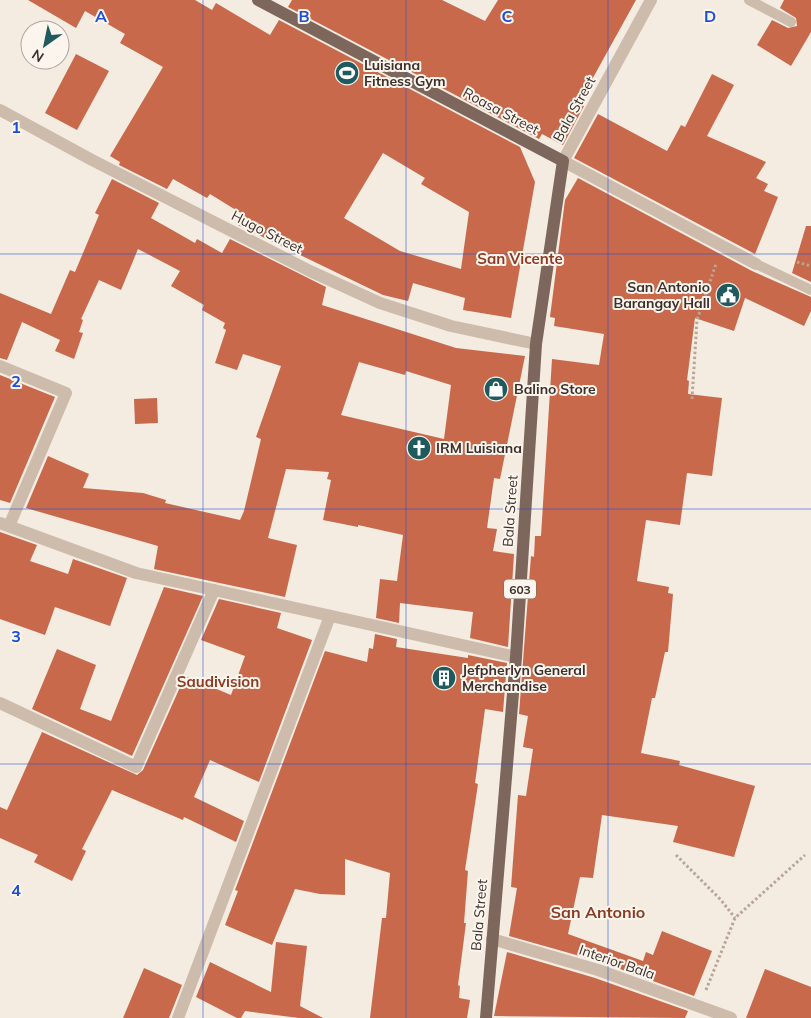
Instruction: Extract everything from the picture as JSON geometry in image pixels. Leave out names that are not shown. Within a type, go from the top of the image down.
[{"type":"main road","name":"Roasa Street","points":[[258,0],[563,161]]},
{"type":"main road","name":"Bala Street","points":[[486,1018],[516,657],[536,344],[563,161]]},
{"type":"street","name":"Bala Street","points":[[563,161],[651,0]]},
{"type":"street","name":"Hugo Street","points":[[0,110],[100,164],[310,271],[380,303],[451,326],[536,344]]},
{"type":"street","name":"Roasa Street","points":[[563,161],[756,264]]},
{"type":"street","points":[[0,366],[66,393],[4,525],[136,573],[516,657]]},
{"type":"street","points":[[0,703],[136,767],[214,590]]},
{"type":"street","points":[[178,1018],[330,616]]},
{"type":"street","name":"Interior Bala","points":[[492,939],[598,970],[731,1018]]},
{"type":"lane","points":[[749,0],[792,22]]},
{"type":"lane","points":[[756,264],[811,290]]},
{"type":"path","points":[[692,399],[697,320],[722,247]]},
{"type":"path","points":[[676,855],[721,900],[735,918]]},
{"type":"path","points":[[700,1007],[735,918],[805,855]]},
{"type":"building","points":[[28,0],[195,0],[212,10],[216,3],[270,35],[279,20],[520,147],[535,182],[511,318],[463,310],[465,298],[413,283],[408,301],[383,295],[238,225],[244,215],[210,194],[207,198],[173,179],[167,189],[119,165],[120,162],[110,156],[163,67],[120,43],[125,34],[85,11],[76,28],[70,24],[70,20],[62,20]],"holes":[[[383,153],[425,178],[421,184],[469,212],[461,269],[400,251],[344,218]]]},
{"type":"building","points":[[292,0],[442,0],[485,21],[498,0],[636,0],[579,103],[584,106],[563,145],[542,134],[539,139],[288,7]]},
{"type":"building","points":[[784,0],[811,0],[811,32],[791,66],[757,45],[772,20],[788,28],[797,26],[796,18],[780,8]]},
{"type":"building","points":[[76,54],[109,71],[77,130],[45,113],[68,70],[70,70],[70,65]]},
{"type":"building","points":[[712,74],[734,85],[707,136],[766,162],[756,178],[768,184],[764,191],[778,197],[755,254],[574,158],[598,114],[667,151],[681,125],[685,127]]},
{"type":"building","points":[[578,178],[752,271],[811,297],[811,311],[804,326],[745,298],[734,331],[695,318],[687,380],[689,381],[688,394],[722,398],[712,476],[687,473],[680,525],[646,520],[637,581],[669,587],[668,593],[673,594],[668,652],[665,652],[655,698],[652,698],[641,753],[680,761],[679,765],[755,786],[734,857],[673,842],[678,826],[602,815],[593,878],[580,877],[568,934],[643,961],[646,952],[653,955],[662,931],[712,951],[694,996],[601,962],[509,936],[517,888],[511,887],[518,795],[526,796],[533,749],[523,747],[528,716],[519,714],[531,556],[534,557],[535,536],[541,536],[552,359],[599,365],[604,334],[554,326],[555,318],[550,317],[565,200]]},
{"type":"building","points":[[112,179],[159,203],[151,218],[195,243],[197,239],[222,253],[230,239],[326,287],[322,305],[456,348],[525,356],[500,479],[494,478],[487,528],[497,529],[493,551],[514,554],[508,647],[470,638],[473,612],[400,603],[399,623],[376,618],[380,579],[397,581],[403,535],[358,525],[358,527],[323,520],[331,480],[327,479],[329,472],[286,469],[268,538],[297,545],[285,597],[154,569],[158,546],[26,508],[48,456],[89,474],[83,488],[143,493],[166,500],[165,503],[240,520],[244,511],[261,439],[256,437],[281,366],[243,354],[237,370],[215,363],[226,330],[223,328],[225,323],[202,310],[204,305],[171,286],[180,271],[138,249],[121,290],[99,280],[81,319],[83,320],[79,332],[83,333],[74,359],[55,351],[60,340],[22,322],[7,360],[0,358],[0,293],[51,314],[70,270],[75,272],[99,215],[95,213]],"holes":[[[359,362],[405,375],[406,371],[451,385],[444,439],[341,415]]]},
{"type":"building","points":[[806,226],[811,226],[811,282],[792,273]]},
{"type":"building","points":[[0,375],[55,397],[10,503],[0,500]]},
{"type":"building","points":[[157,398],[158,423],[135,424],[134,399]]},
{"type":"building","points":[[0,532],[37,545],[30,561],[68,574],[73,559],[127,578],[110,626],[55,607],[45,635],[0,619]]},
{"type":"building","points":[[164,587],[203,596],[132,756],[32,709],[57,649],[96,665],[80,709],[111,721]]},
{"type":"building","points":[[219,599],[281,613],[277,628],[312,640],[259,782],[210,760],[194,797],[244,821],[236,842],[184,817],[183,820],[112,790],[82,849],[86,851],[72,881],[34,862],[38,855],[0,838],[0,807],[7,810],[42,732],[137,775],[143,770],[185,676],[231,695],[245,656],[201,640]]},
{"type":"building","points":[[375,634],[397,639],[396,647],[468,658],[468,655],[507,663],[503,712],[485,709],[475,783],[478,784],[465,870],[468,871],[464,923],[466,923],[458,985],[460,986],[459,998],[470,1000],[467,1018],[370,1018],[382,918],[386,918],[390,873],[345,859],[345,895],[320,894],[295,889],[272,945],[225,925],[238,891],[235,890],[325,651],[367,662],[369,648],[373,649]]},
{"type":"building","points":[[276,942],[307,946],[300,1006],[323,1018],[299,1018],[245,1011],[241,1018],[237,1018],[196,997],[210,962],[271,992]]},
{"type":"building","points":[[507,952],[595,978],[688,1011],[685,1018],[494,1016]]},
{"type":"building","points":[[144,968],[182,985],[169,1018],[123,1018]]},
{"type":"building","points":[[765,969],[811,987],[811,1018],[746,1018]]},
{"type":"place","name":"Luisiana Fitness Gym","points":[[347,73]]},
{"type":"place","name":"San Antonio Barangay Hall","points":[[728,295]]},
{"type":"place","name":"Balino Store","points":[[496,389]]},
{"type":"place","name":"IRM Luisiana","points":[[419,448]]},
{"type":"place","name":"Jefpherlyn General Merchandise","points":[[444,678]]},
{"type":"district","name":"San Vicente","points":[[520,258]]},
{"type":"district","name":"Saudivision","points":[[218,681]]},
{"type":"district","name":"San Antonio","points":[[598,912]]}]
